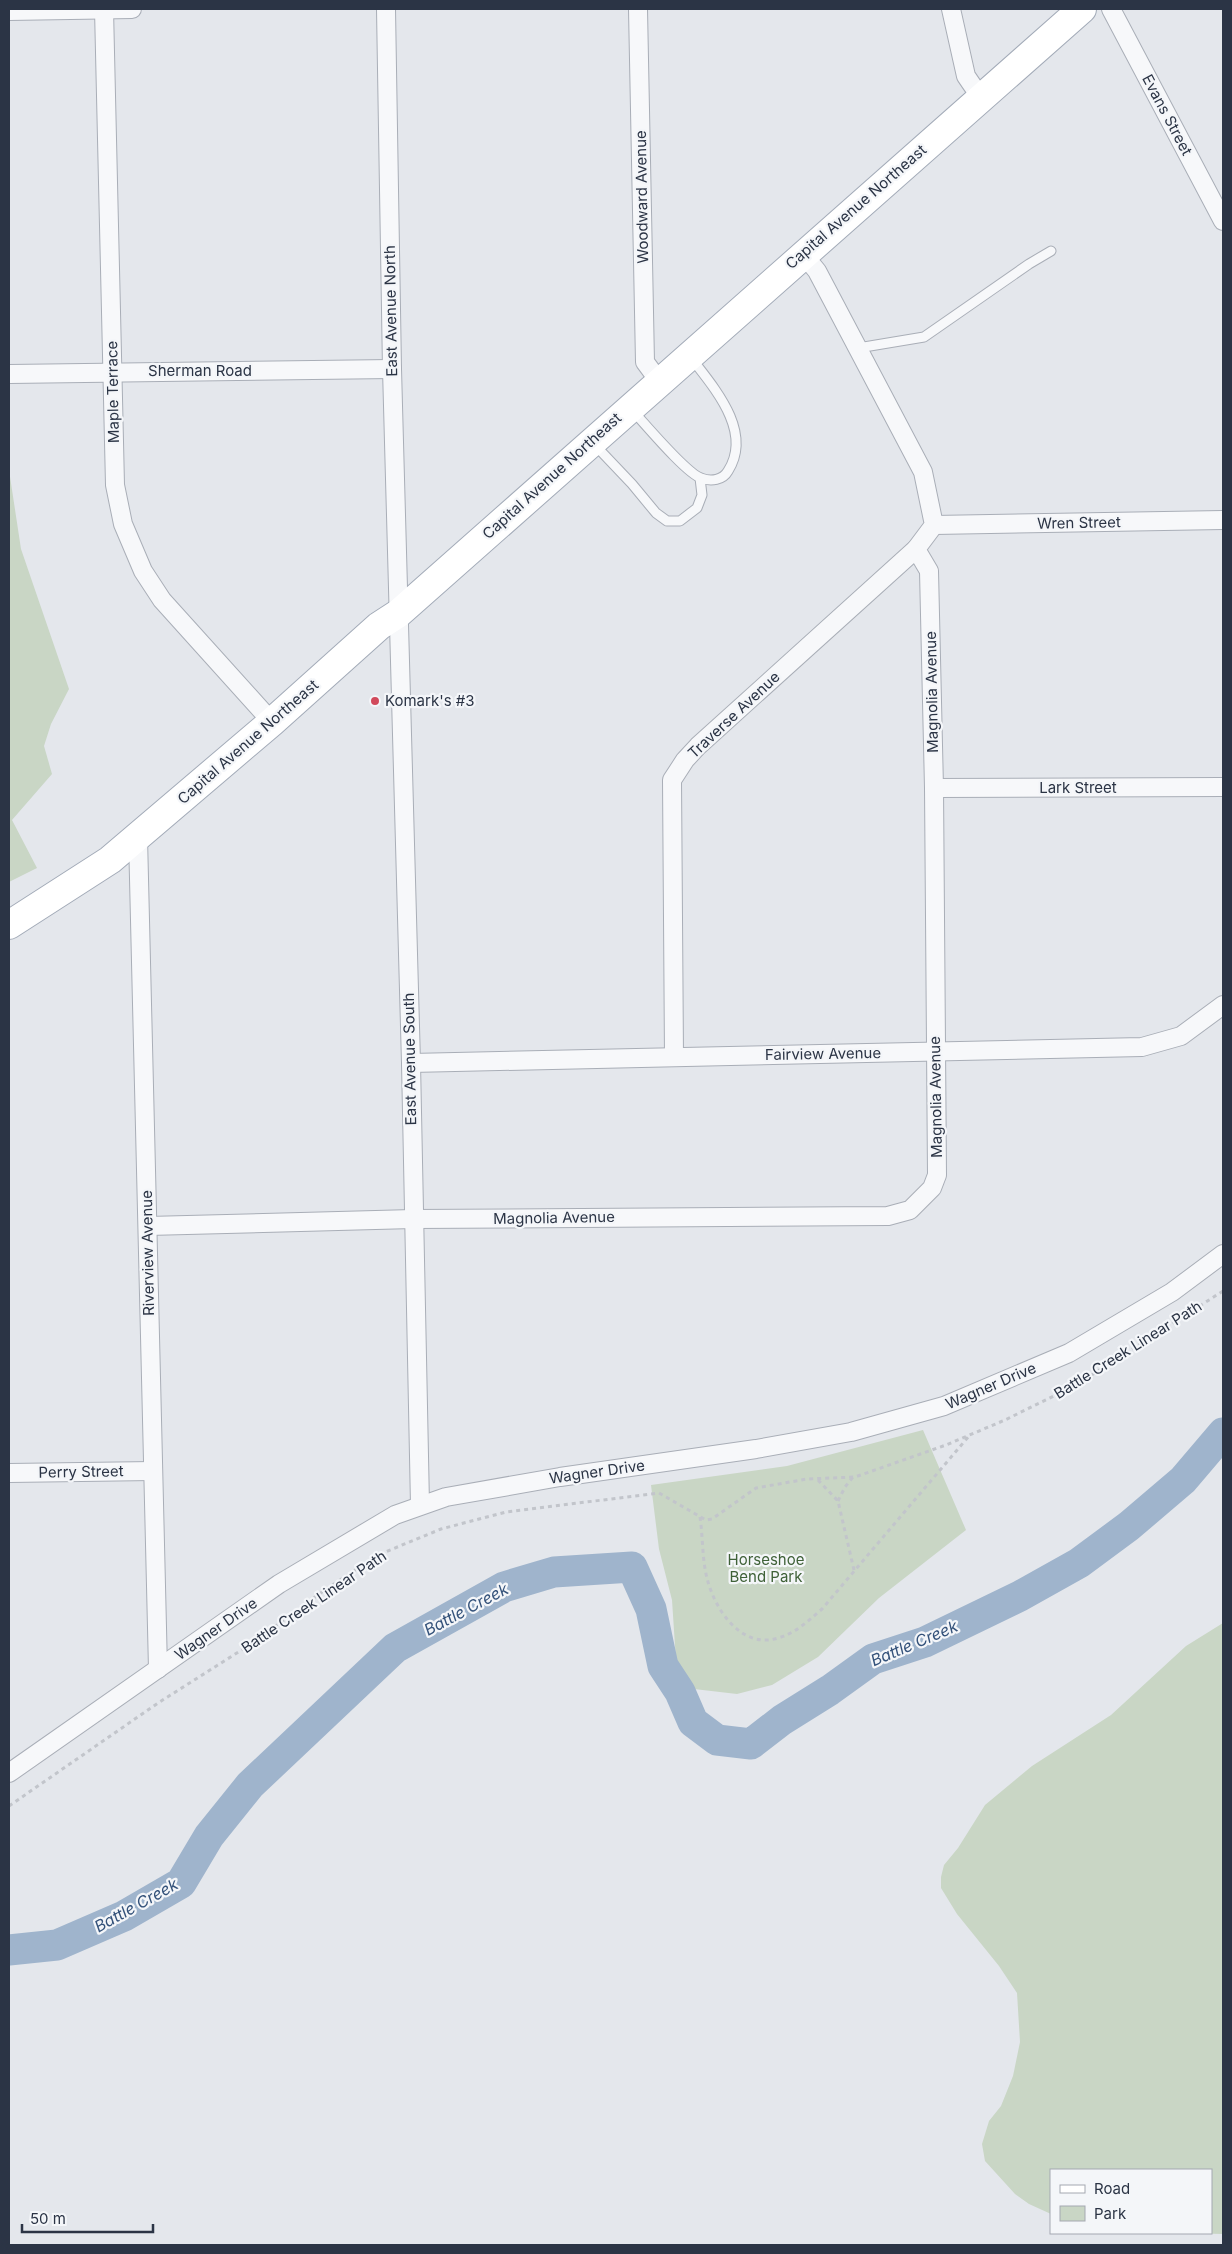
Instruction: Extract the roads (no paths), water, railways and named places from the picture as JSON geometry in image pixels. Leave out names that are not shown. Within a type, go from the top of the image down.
[{"type":"main road","name":"Capital Avenue Northeast","points":[[9,924],[82,879],[110,860],[138,837],[272,722],[379,626],[399,612],[1082,9]]},
{"type":"street","name":"Maple Terrace","points":[[104,9],[115,485],[123,524],[143,571],[162,600],[272,722]]},
{"type":"street","points":[[9,12],[132,9]]},
{"type":"street","name":"East Avenue North","points":[[386,9],[392,369],[399,612]]},
{"type":"street","name":"Woodward Avenue","points":[[638,9],[645,362],[659,381]]},
{"type":"street","points":[[951,9],[966,76],[981,98]]},
{"type":"street","name":"Evans Street","points":[[1111,9],[1223,221]]},
{"type":"street","points":[[803,254],[817,271],[924,472],[934,526],[916,549]]},
{"type":"street","name":"Sherman Road","points":[[9,374],[392,369]]},
{"type":"street","name":"Wren Street","points":[[934,526],[1223,520]]},
{"type":"street","name":"Magnolia Avenue","points":[[148,1226],[413,1219],[888,1216],[910,1210],[932,1188],[937,1175],[934,788],[929,572],[916,549]]},
{"type":"street","name":"Traverse Avenue","points":[[674,1056],[672,780],[685,760],[698,746],[916,549]]},
{"type":"street","name":"East Avenue South","points":[[399,612],[420,1505]]},
{"type":"street","name":"Lark Street","points":[[934,788],[1223,787]]},
{"type":"street","name":"Riverview Avenue","points":[[138,837],[158,1669]]},
{"type":"street","name":"Fairview Avenue","points":[[411,1063],[1142,1047],[1181,1036],[1223,1005]]},
{"type":"street","name":"Wagner Drive","points":[[9,1773],[278,1584],[395,1515],[446,1497],[560,1477],[756,1449],[851,1432],[944,1406],[1069,1353],[1172,1292],[1223,1254]]},
{"type":"street","name":"Perry Street","points":[[9,1473],[152,1471]]},
{"type":"lane","points":[[858,348],[924,337],[1029,264],[1051,252]]},
{"type":"lane","points":[[630,407],[686,467],[700,478],[715,480],[726,475],[736,460],[736,439],[732,421],[715,388],[689,355]]},
{"type":"lane","points":[[591,441],[632,484],[656,513],[666,521],[680,521],[697,508],[702,495],[700,478]]},
{"type":"waterway","name":"Battle Creek","points":[[9,1950],[57,1945],[124,1916],[181,1883],[209,1836],[250,1785],[395,1648],[504,1587],[554,1572],[632,1567],[651,1609],[663,1666],[680,1692],[693,1722],[717,1740],[751,1744],[782,1720],[830,1690],[873,1659],[925,1642],[1020,1596],[1079,1563],[1129,1526],[1183,1480],[1223,1433]]},
{"type":"place","name":"Komark's #3","points":[[375,701]]},
{"type":"park label","name":"Horseshoe Bend Park","points":[[766,1568]]}]
